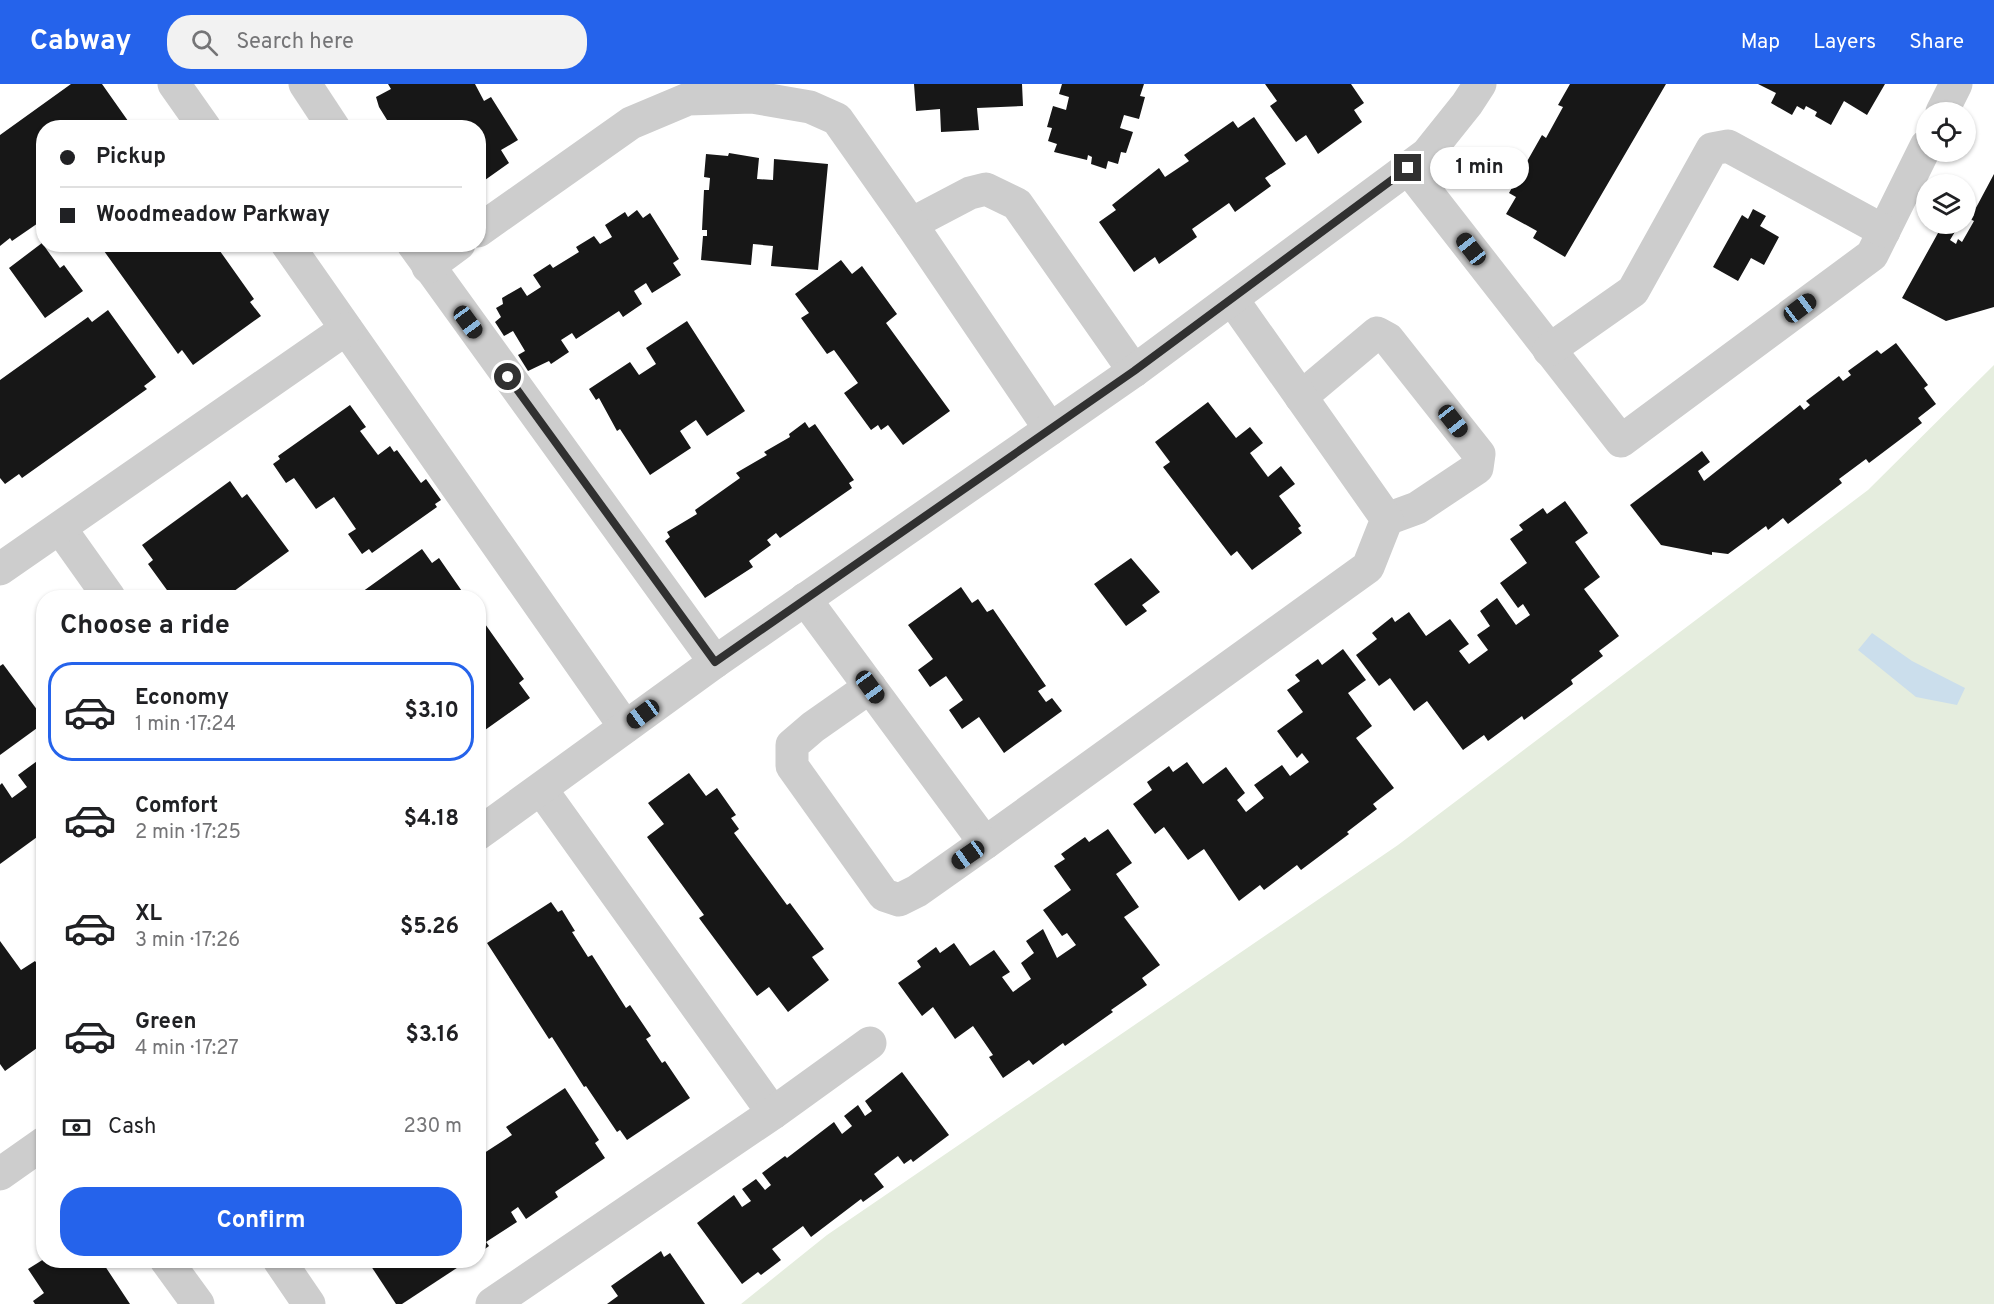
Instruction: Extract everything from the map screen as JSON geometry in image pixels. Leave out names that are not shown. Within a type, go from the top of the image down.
[{"type":"street","points":[[174,84],[199,120]]},
{"type":"street","points":[[305,84],[329,120]]},
{"type":"street","points":[[1947,102],[1956,84]]},
{"type":"street","points":[[486,828],[715,662],[1134,371],[1427,154],[1467,91]]},
{"type":"street","points":[[486,225],[631,123],[688,99],[752,97],[810,107],[837,119],[1050,429]]},
{"type":"street","points":[[1549,350],[1633,291],[1712,149],[1728,146],[1884,231]]},
{"type":"street","points":[[1408,168],[1621,441],[1872,255],[1918,162]]},
{"type":"street","points":[[911,224],[970,193],[986,189],[1017,204],[1134,371]]},
{"type":"street","points":[[293,252],[625,728]]},
{"type":"street","points":[[420,256],[715,662]]},
{"type":"street","points":[[1232,299],[1387,519]]},
{"type":"street","points":[[0,570],[346,329]]},
{"type":"street","points":[[870,687],[813,727],[792,746],[792,766],[884,895],[899,900],[917,891],[985,843],[1368,567],[1387,519],[1417,508],[1477,468],[1479,454],[1388,339],[1377,333],[1301,397]]},
{"type":"street","points":[[60,528],[104,590]]},
{"type":"street","points":[[805,599],[985,843]]},
{"type":"street","points":[[541,789],[773,1113]]},
{"type":"street","points":[[492,1304],[773,1113],[870,1043]]},
{"type":"street","points":[[0,1174],[36,1149]]},
{"type":"street","points":[[172,1268],[198,1304]]},
{"type":"street","points":[[284,1268],[309,1304]]},
{"type":"green space","points":[[1994,365],[1994,1304],[741,1304],[827,1235],[1398,845],[1868,490]]},
{"type":"water","points":[[1872,633],[1912,661],[1965,688],[1957,705],[1916,697],[1858,650]]},
{"type":"building","points":[[71,84],[102,84],[127,120],[36,120],[36,224],[12,241],[10,238],[0,246],[0,135]]},
{"type":"building","points":[[388,84],[475,84],[484,101],[491,97],[518,140],[501,150],[509,163],[486,179],[486,120],[387,120],[376,97],[391,89]]},
{"type":"building","points":[[914,84],[1022,84],[1023,106],[977,108],[979,130],[941,132],[940,109],[916,111]]},
{"type":"building","points":[[1062,84],[1144,84],[1140,96],[1145,97],[1139,119],[1124,115],[1120,128],[1133,132],[1126,153],[1121,152],[1118,164],[1108,161],[1106,169],[1091,164],[1092,157],[1088,155],[1087,160],[1054,152],[1057,144],[1048,141],[1052,128],[1047,127],[1053,106],[1066,110],[1069,97],[1059,94]]},
{"type":"building","points":[[1265,84],[1351,84],[1364,103],[1354,110],[1362,122],[1318,154],[1306,135],[1296,142],[1270,106],[1277,101]]},
{"type":"building","points":[[1570,84],[1666,84],[1565,257],[1533,238],[1537,231],[1506,214],[1516,197],[1509,193],[1542,135],[1546,138],[1563,107],[1558,105]]},
{"type":"building","points":[[1758,84],[1885,84],[1867,115],[1844,101],[1831,125],[1815,116],[1817,112],[1806,106],[1804,110],[1797,106],[1792,115],[1771,103],[1776,93]]},
{"type":"building","points":[[1254,117],[1286,164],[1265,178],[1271,186],[1235,212],[1229,203],[1192,229],[1197,237],[1159,264],[1155,257],[1134,272],[1099,222],[1116,210],[1112,205],[1159,168],[1165,177],[1189,161],[1184,155],[1233,121],[1238,128]]},
{"type":"building","points":[[729,153],[759,158],[757,179],[773,180],[774,159],[828,164],[818,270],[771,266],[773,246],[753,244],[751,265],[701,260],[703,236],[707,236],[707,230],[702,230],[704,190],[709,190],[710,178],[704,177],[706,154],[728,156]]},
{"type":"building","points":[[1994,174],[1994,307],[1946,321],[1902,298],[1937,234],[1954,234],[1950,240],[1956,244],[1958,239],[1962,242],[1967,234],[1976,234],[1976,208]]},
{"type":"building","points":[[1753,209],[1766,216],[1760,226],[1779,237],[1764,265],[1751,258],[1738,281],[1713,267],[1742,215],[1748,219]]},
{"type":"building","points":[[637,210],[643,218],[650,213],[679,259],[673,263],[681,275],[652,293],[646,283],[634,291],[642,304],[623,317],[619,311],[576,339],[572,333],[561,340],[569,352],[551,364],[549,361],[528,371],[518,355],[525,351],[513,331],[504,336],[495,322],[501,317],[496,308],[503,304],[502,298],[521,287],[527,296],[541,287],[533,275],[550,264],[553,268],[579,252],[576,247],[594,236],[600,244],[612,237],[605,225],[625,212],[628,217]]},
{"type":"building","points":[[36,248],[36,252],[48,252],[60,268],[64,265],[83,291],[45,318],[9,268]]},
{"type":"building","points":[[105,252],[221,252],[254,299],[250,302],[261,316],[193,365],[182,350],[178,354]]},
{"type":"building","points":[[841,260],[852,274],[862,266],[897,314],[886,323],[950,411],[903,445],[888,425],[881,430],[878,425],[871,430],[844,393],[858,383],[834,350],[827,354],[801,318],[809,313],[795,294]]},
{"type":"building","points":[[108,310],[156,377],[144,386],[147,389],[22,478],[19,474],[5,484],[0,478],[0,380],[88,317],[92,322]]},
{"type":"building","points":[[687,321],[745,411],[707,436],[696,420],[680,431],[691,448],[650,475],[620,429],[617,431],[599,398],[596,400],[589,389],[630,362],[639,375],[656,364],[646,348]]},
{"type":"building","points":[[1896,343],[1928,385],[1924,388],[1936,404],[1918,418],[1922,423],[1869,463],[1866,459],[1839,479],[1842,483],[1788,524],[1783,518],[1768,530],[1766,526],[1728,554],[1712,552],[1712,555],[1661,545],[1630,505],[1702,451],[1710,462],[1698,471],[1704,481],[1800,405],[1804,410],[1810,405],[1806,401],[1839,376],[1843,381],[1851,375],[1848,371],[1877,350],[1881,354]]},
{"type":"building","points":[[1208,402],[1236,438],[1250,427],[1263,443],[1250,453],[1268,477],[1281,466],[1295,484],[1279,496],[1301,526],[1298,528],[1302,533],[1252,570],[1237,551],[1231,556],[1163,467],[1170,462],[1155,442]]},
{"type":"building","points":[[350,405],[366,427],[360,431],[378,455],[390,446],[394,452],[397,450],[421,483],[426,479],[441,500],[435,504],[437,507],[372,553],[369,549],[362,554],[348,534],[356,529],[334,497],[316,509],[294,478],[286,483],[273,464],[280,459],[278,456]]},
{"type":"building","points":[[805,422],[809,428],[815,424],[854,480],[849,483],[852,488],[780,538],[776,533],[767,540],[771,545],[749,561],[753,567],[705,598],[665,541],[670,537],[667,532],[697,514],[695,510],[740,478],[736,473],[767,455],[764,452],[790,437],[789,434]]},
{"type":"building","points":[[230,481],[242,498],[247,494],[289,551],[236,590],[167,590],[148,564],[153,560],[142,545]]},
{"type":"building","points":[[1565,501],[1588,533],[1575,542],[1600,577],[1584,589],[1619,636],[1599,651],[1603,656],[1571,680],[1573,684],[1524,720],[1522,716],[1488,741],[1484,735],[1463,750],[1427,701],[1414,711],[1390,678],[1379,686],[1356,655],[1377,639],[1372,633],[1392,617],[1395,622],[1409,612],[1426,636],[1450,619],[1469,644],[1459,651],[1469,664],[1488,650],[1477,635],[1490,626],[1480,611],[1497,598],[1516,625],[1530,615],[1523,604],[1518,608],[1500,583],[1527,563],[1510,539],[1523,530],[1519,525],[1543,508],[1547,514]]},
{"type":"building","points":[[422,549],[432,563],[439,558],[461,590],[365,590]]},
{"type":"building","points":[[1131,558],[1160,592],[1142,605],[1147,611],[1126,626],[1094,584]]},
{"type":"building","points":[[961,587],[972,603],[978,599],[987,612],[993,609],[1046,686],[1038,691],[1046,702],[1052,698],[1062,711],[1004,753],[979,717],[962,729],[949,710],[963,700],[946,676],[930,687],[918,670],[933,659],[908,625]]},
{"type":"building","points":[[486,625],[524,679],[519,683],[530,698],[486,729]]},
{"type":"building","points":[[1343,649],[1366,680],[1348,693],[1372,726],[1356,738],[1394,788],[1373,804],[1377,809],[1347,832],[1349,834],[1301,870],[1297,865],[1264,890],[1260,885],[1239,901],[1204,849],[1188,860],[1164,827],[1155,834],[1133,804],[1152,790],[1147,782],[1169,766],[1173,772],[1187,762],[1203,784],[1226,767],[1245,793],[1237,800],[1246,812],[1264,798],[1254,785],[1282,765],[1290,776],[1309,762],[1302,753],[1297,758],[1277,731],[1303,712],[1287,690],[1300,681],[1295,675],[1318,659],[1322,665]]},
{"type":"building","points":[[3,664],[36,708],[36,729],[0,755],[0,666]]},
{"type":"building","points":[[36,762],[36,838],[0,864],[0,785],[2,783],[12,798],[27,787],[18,775]]},
{"type":"building","points":[[689,773],[706,796],[717,788],[736,815],[731,818],[739,829],[734,833],[787,905],[790,903],[824,949],[812,957],[829,980],[788,1012],[769,987],[757,996],[699,918],[704,915],[647,837],[664,824],[648,803]]},
{"type":"building","points":[[1108,829],[1132,863],[1116,874],[1139,907],[1124,917],[1160,965],[1142,978],[1147,985],[1111,1010],[1113,1012],[1065,1046],[1063,1043],[1033,1065],[1029,1060],[1003,1078],[989,1057],[993,1055],[973,1026],[955,1039],[933,1007],[922,1016],[898,983],[921,967],[917,961],[936,947],[940,953],[954,943],[970,966],[994,950],[1010,972],[1002,977],[1013,992],[1031,979],[1021,963],[1034,953],[1026,941],[1043,929],[1057,958],[1076,945],[1067,933],[1062,936],[1043,910],[1071,890],[1054,866],[1065,859],[1061,854],[1085,837],[1089,842]]},
{"type":"building","points":[[551,902],[558,912],[562,910],[575,931],[572,932],[588,957],[592,955],[626,1008],[630,1005],[651,1036],[646,1039],[662,1063],[665,1061],[690,1098],[627,1140],[620,1130],[617,1132],[586,1086],[584,1087],[552,1037],[549,1039],[487,943]]},
{"type":"building","points":[[0,941],[21,970],[36,962],[36,1049],[5,1071],[0,1064]]},
{"type":"building","points":[[902,1072],[949,1135],[913,1162],[911,1159],[904,1164],[898,1156],[874,1174],[884,1187],[863,1202],[861,1199],[811,1237],[803,1226],[772,1249],[781,1260],[761,1275],[758,1272],[742,1284],[697,1223],[734,1195],[742,1207],[751,1201],[742,1189],[756,1179],[765,1190],[771,1185],[762,1173],[785,1156],[787,1158],[834,1122],[842,1134],[852,1126],[844,1116],[858,1105],[865,1116],[872,1111],[865,1101]]},
{"type":"building","points":[[565,1088],[599,1140],[595,1143],[605,1158],[555,1192],[558,1197],[526,1219],[518,1207],[511,1212],[517,1222],[486,1242],[486,1152],[512,1135],[506,1127]]},
{"type":"building","points":[[661,1251],[664,1257],[670,1253],[705,1304],[607,1304],[618,1296],[611,1286]]},
{"type":"building","points":[[36,1264],[36,1268],[106,1268],[130,1304],[35,1304],[33,1301],[44,1293],[28,1269]]},
{"type":"building","points":[[372,1268],[457,1268],[402,1304],[396,1304]]},
{"type":"route","points":[[508,377],[715,662],[1134,371],[1408,168]]}]
